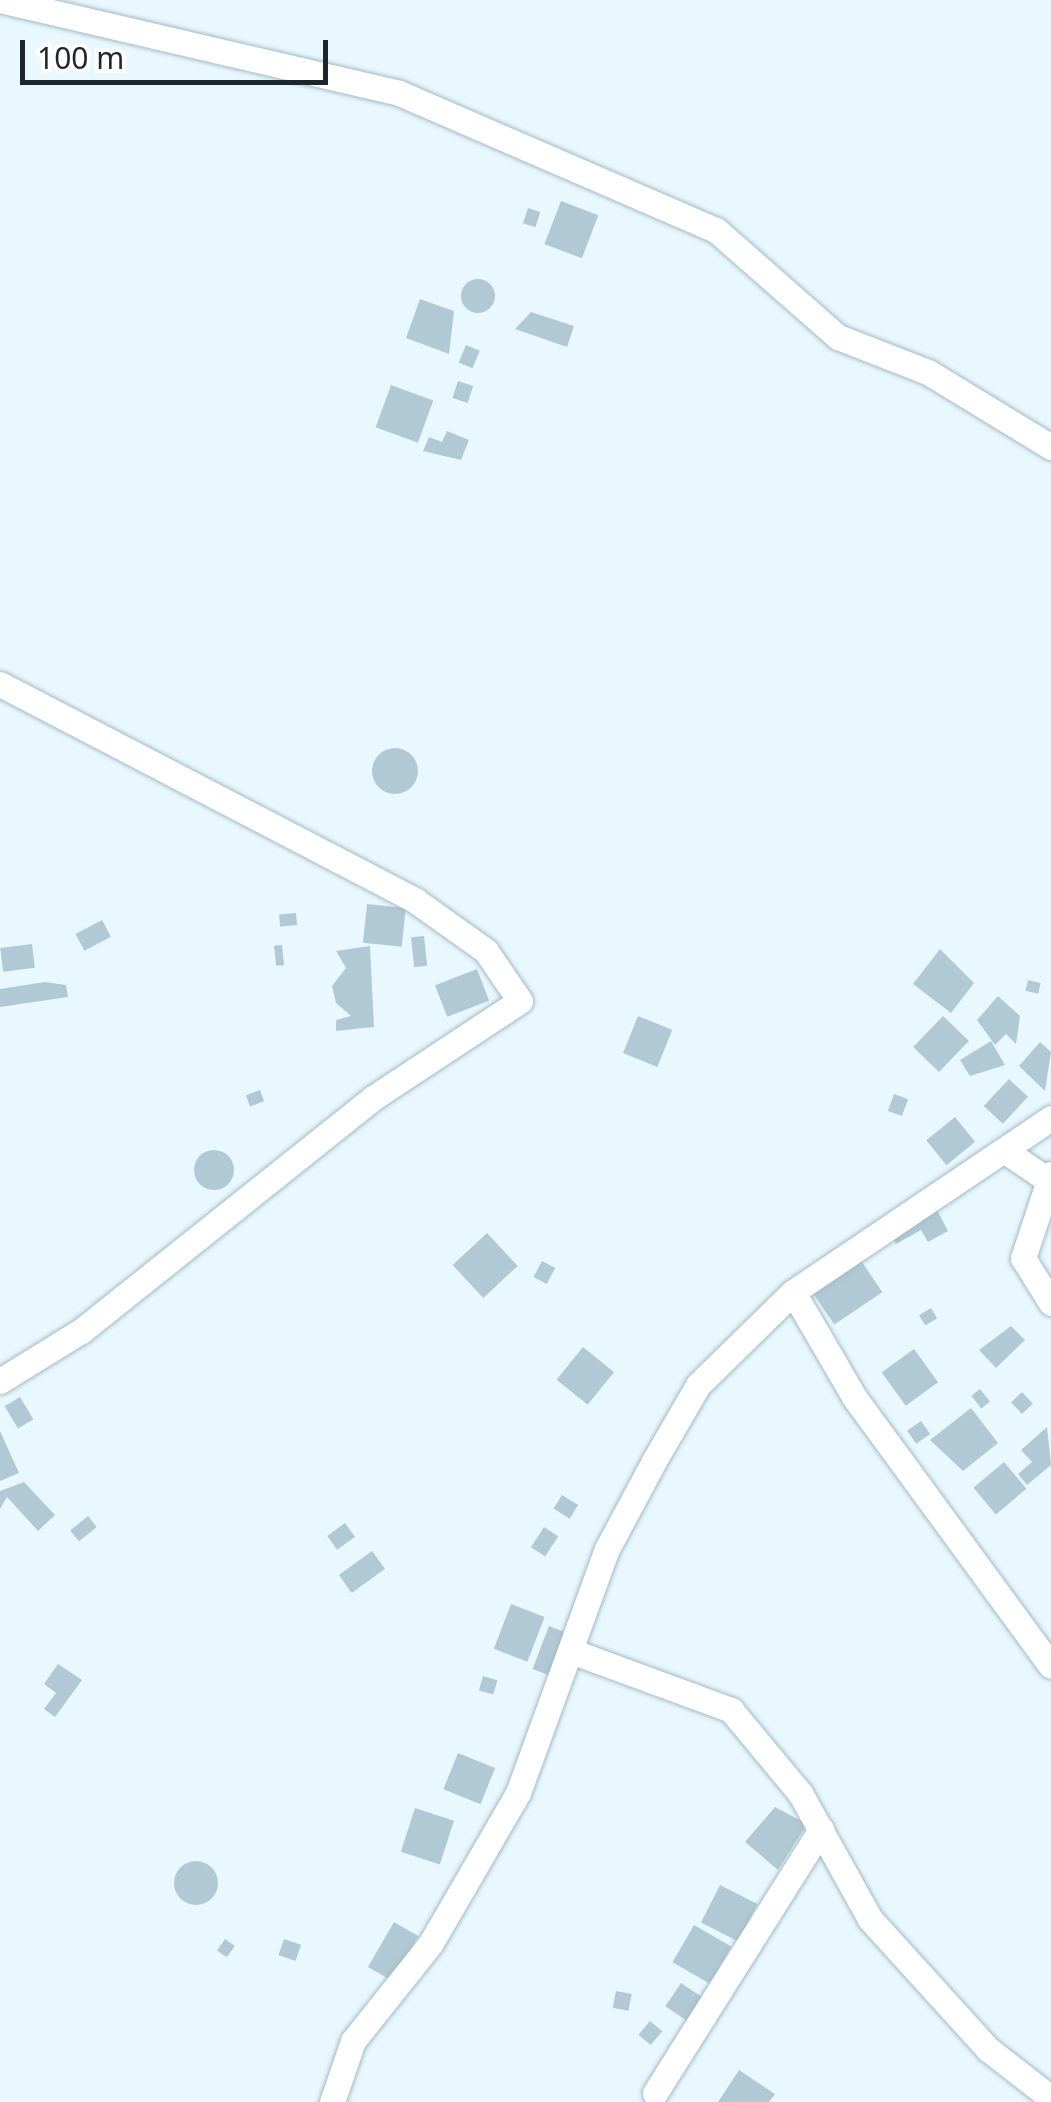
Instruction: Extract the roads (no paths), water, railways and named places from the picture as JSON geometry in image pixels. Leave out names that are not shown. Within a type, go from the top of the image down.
[{"type":"street","points":[[0,0],[399,93],[716,230],[838,337],[928,372],[1051,447]]},
{"type":"street","points":[[0,684],[416,901],[486,951],[520,1001],[373,1098],[81,1331],[0,1381]]},
{"type":"street","points":[[332,2102],[353,2041],[478,1871],[570,1651],[607,1549],[698,1386],[793,1292],[1051,1118]]},
{"type":"street","points":[[1005,1151],[1050,1177],[1023,1258],[1051,1304]]},
{"type":"street","points":[[793,1292],[854,1397],[1051,1666]]},
{"type":"street","points":[[570,1651],[731,1710],[821,1829],[870,1919],[988,2048],[1051,2098]]},
{"type":"street","points":[[655,2093],[821,1829]]}]
